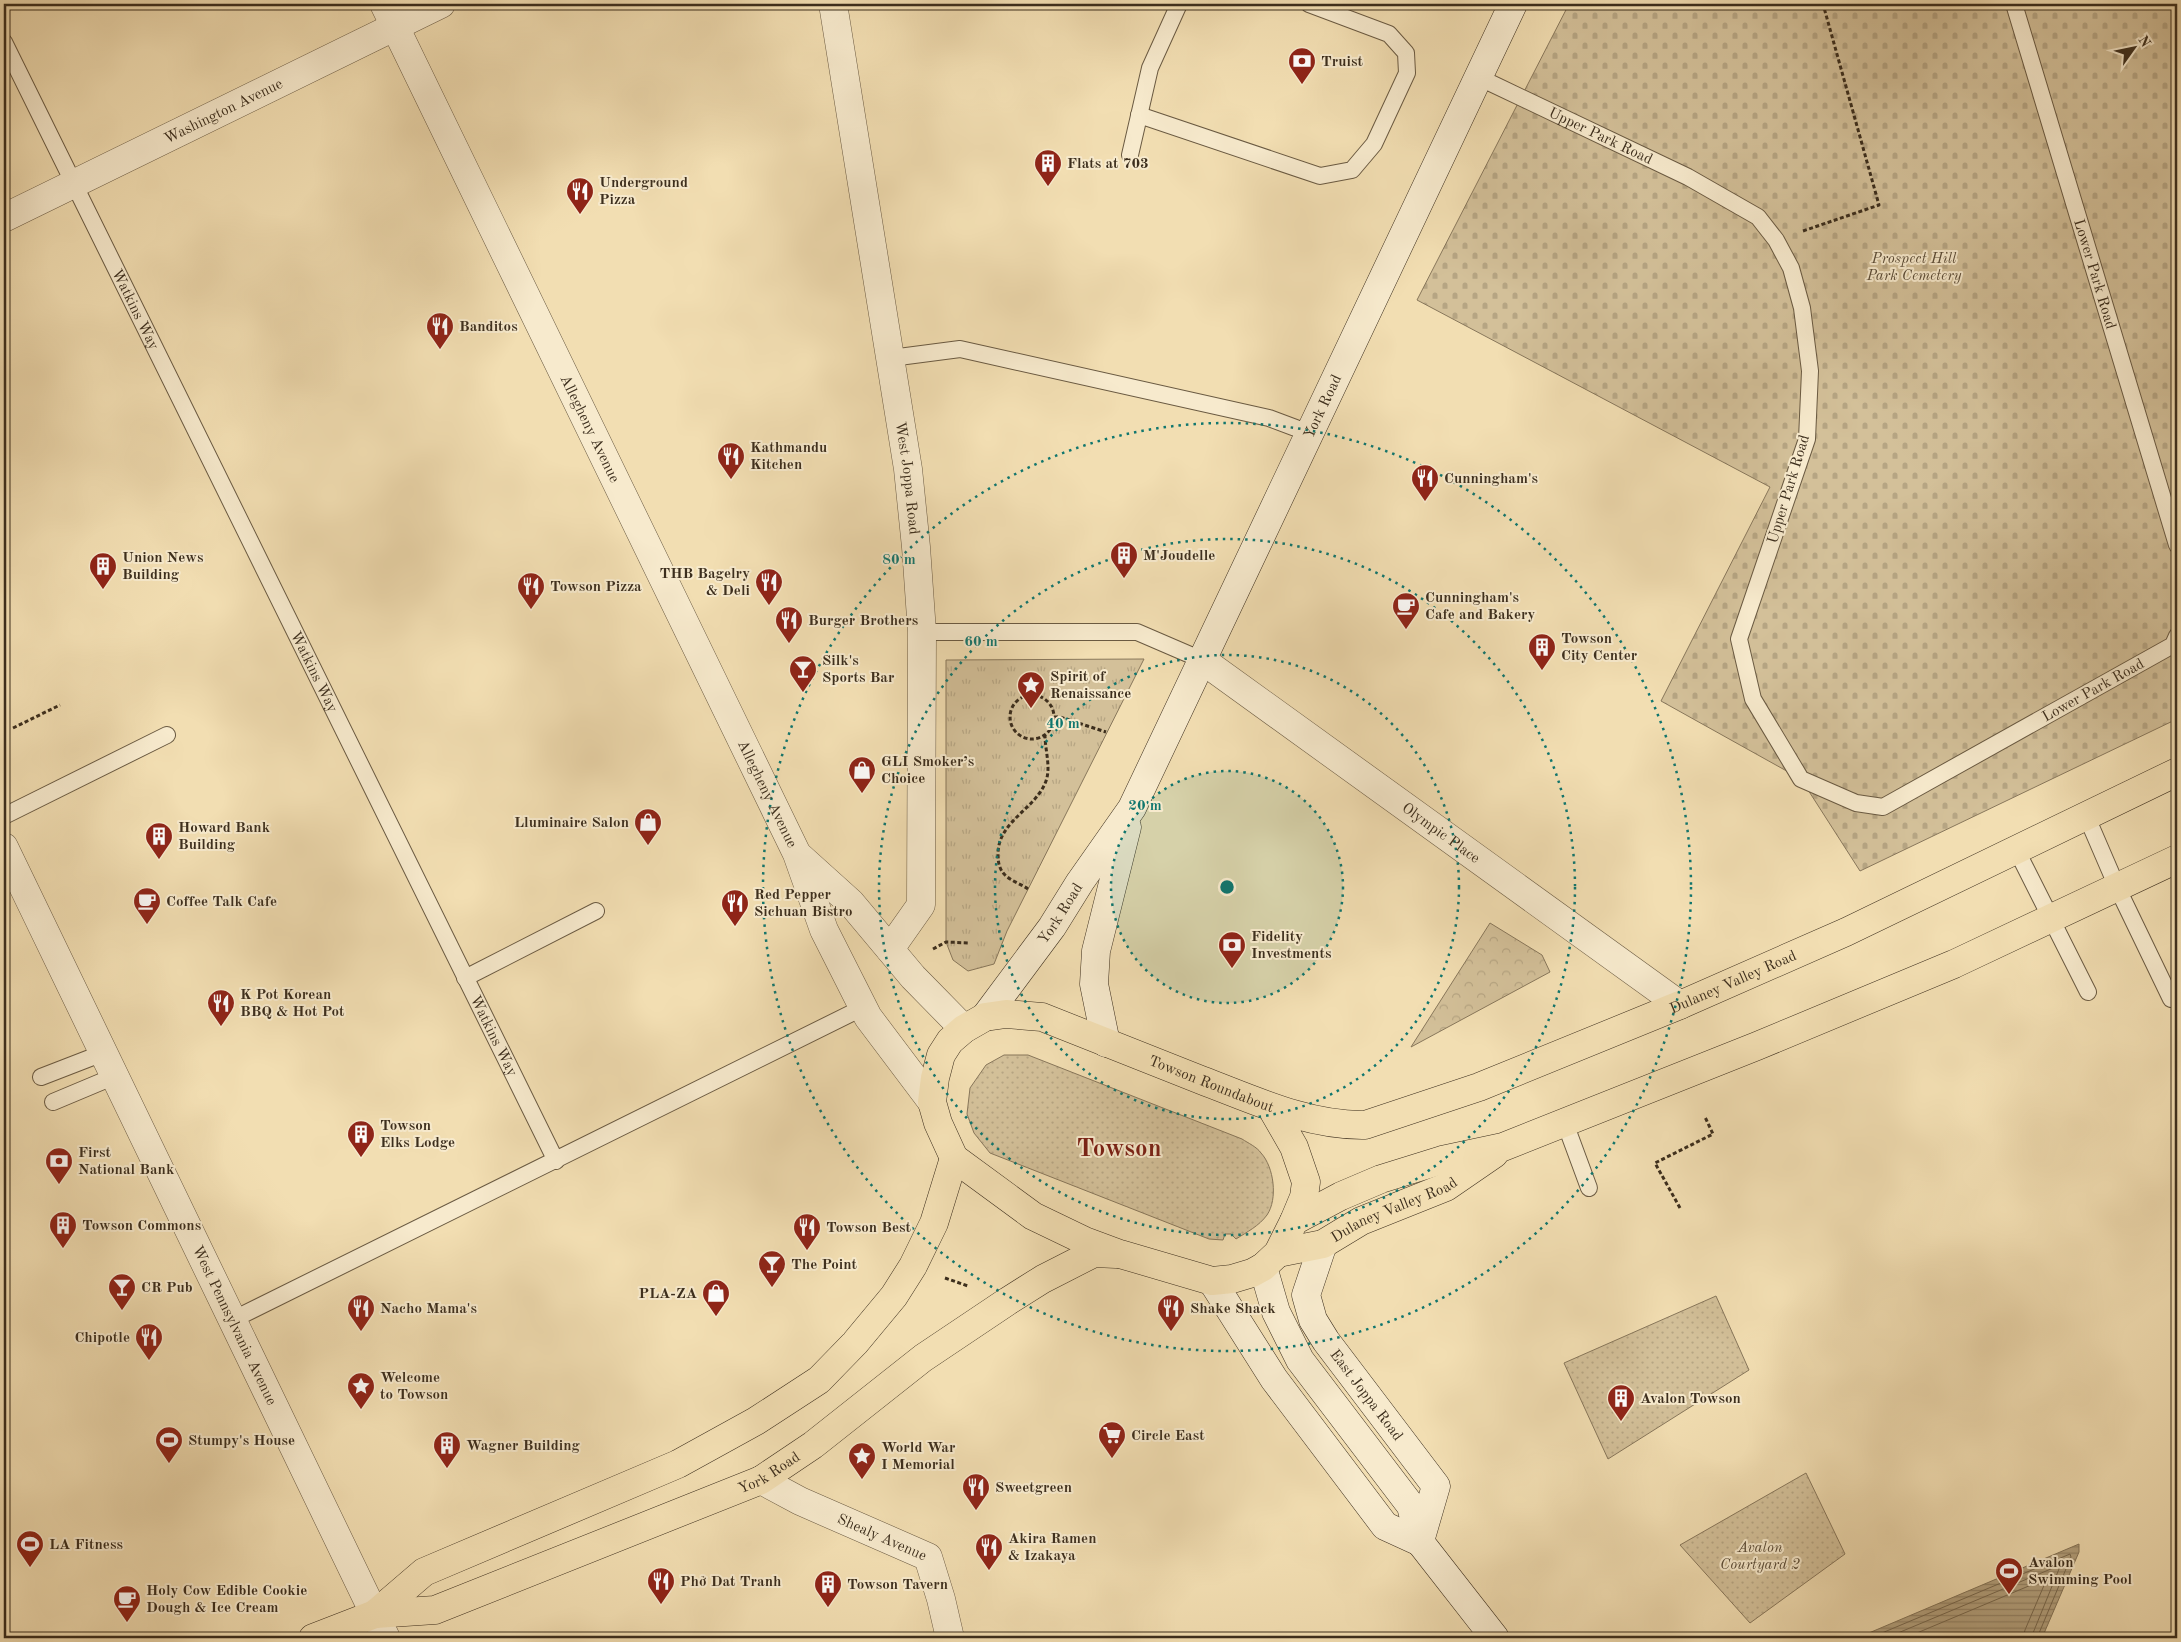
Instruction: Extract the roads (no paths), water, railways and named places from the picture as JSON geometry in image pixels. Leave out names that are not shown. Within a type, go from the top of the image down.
[{"type":"main road","name":"Dulaney Valley Road","points":[[1272,1107],[1313,1120],[1349,1125],[1365,1125],[1479,1086],[1680,1005],[1846,932],[2177,772]]},
{"type":"main road","name":"Dulaney Valley Road","points":[[1294,1221],[1341,1196],[1381,1179],[1442,1160],[1503,1147],[1757,1046],[1954,964],[2177,859]]},
{"type":"main road","name":"Towson Roundabout","points":[[974,1023],[1006,1014],[1042,1017],[1272,1107],[1294,1147],[1306,1182],[1304,1197],[1294,1221],[1270,1260]]},
{"type":"main road","points":[[974,1023],[950,1041],[941,1055],[935,1078],[932,1102],[938,1123],[954,1158],[1034,1216],[1071,1235],[1120,1254],[1212,1281],[1232,1279],[1252,1273],[1270,1260]]},
{"type":"main road","name":"Dulaney Valley Road","points":[[1270,1260],[1323,1244],[1361,1221],[1446,1187],[1503,1147]]},
{"type":"main road","name":"York Road","points":[[381,1626],[424,1572],[678,1464],[756,1421],[819,1380],[894,1296],[913,1266],[934,1223],[954,1158]]},
{"type":"main road","name":"York Road","points":[[313,1638],[381,1626],[435,1610],[761,1480],[813,1445],[923,1358],[1008,1301],[1094,1253],[1120,1254]]},
{"type":"street","name":"Washington Avenue","points":[[4,218],[72,184],[390,14],[441,4]]},
{"type":"street","name":"West Joppa Road","points":[[833,4],[909,479],[922,632],[921,905],[890,949]]},
{"type":"street","name":"York Road","points":[[974,1023],[1052,928],[1080,882],[1132,808],[1513,4]]},
{"type":"street","name":"Allegheny Avenue","points":[[390,14],[797,854],[824,930],[868,1017],[932,1102]]},
{"type":"street","name":"Olympic Place","points":[[1202,660],[1680,1005]]},
{"type":"street","name":"York Road","points":[[1106,1043],[1094,984],[1096,950],[1108,895],[1132,808]]},
{"type":"street","name":"West Pennsylvania Avenue","points":[[4,847],[381,1626]]},
{"type":"street","name":"Allegheny Avenue","points":[[797,854],[851,903],[913,977],[974,1023]]},
{"type":"street","name":"East Joppa Road","points":[[1323,1244],[1306,1295],[1313,1320],[1326,1341],[1436,1486],[1420,1542]]},
{"type":"street","points":[[1270,1260],[1276,1312],[1300,1360],[1411,1506],[1420,1542],[1495,1638]]},
{"type":"street","points":[[1212,1281],[1288,1398],[1385,1526],[1420,1542]]},
{"type":"street","name":"Shealy Avenue","points":[[761,1480],[800,1501],[928,1557],[942,1599],[950,1638]]},
{"type":"lane","points":[[1130,155],[1150,68],[1179,4]]},
{"type":"lane","points":[[1139,115],[1320,176],[1352,170],[1374,144],[1408,73],[1406,53],[1389,34],[1309,4]]},
{"type":"lane","name":"Lower Park Road","points":[[2014,4],[2177,545]]},
{"type":"lane","name":"Watkins Way","points":[[4,42],[72,184],[556,1161]]},
{"type":"lane","name":"Upper Park Road","points":[[1478,77],[1688,177],[1758,218],[1776,240],[1791,268],[1802,308],[1810,371],[1807,439],[1740,639],[1754,699],[1801,779],[1856,803],[1884,807],[2032,726]]},
{"type":"lane","points":[[891,358],[960,349],[1268,418],[1309,433]]},
{"type":"lane","points":[[922,632],[1137,632],[1202,660]]},
{"type":"lane","name":"Lower Park Road","points":[[2032,726],[2173,645],[2177,636]]},
{"type":"lane","points":[[4,816],[167,736]]},
{"type":"lane","points":[[2086,815],[2117,887],[2171,999]]},
{"type":"lane","points":[[2016,849],[2088,992]]},
{"type":"lane","points":[[465,978],[596,911]]},
{"type":"lane","points":[[232,1320],[864,1008]]},
{"type":"lane","points":[[42,1077],[109,1064]]},
{"type":"lane","points":[[53,1102],[109,1064]]},
{"type":"lane","points":[[1565,1123],[1589,1188]]},
{"type":"water","name":"Avalon Swimming Pool","points":[[2079,1544],[2079,1552],[2042,1638],[1857,1638]]},
{"type":"place","name":"Truist","points":[[1302,85]]},
{"type":"place","name":"Flats at 703","points":[[1048,187]]},
{"type":"place","name":"Underground Pizza","points":[[580,215]]},
{"type":"place","name":"Banditos","points":[[440,350]]},
{"type":"place","name":"Kathmandu Kitchen","points":[[731,480]]},
{"type":"place","name":"Cunningham's","points":[[1425,502]]},
{"type":"place","name":"M'Joudelle","points":[[1124,579]]},
{"type":"place","name":"Union News Building","points":[[103,590]]},
{"type":"place","name":"THB Bagelry & Deli","points":[[769,606]]},
{"type":"place","name":"Towson Pizza","points":[[531,610]]},
{"type":"place","name":"Cunningham's Cafe and Bakery","points":[[1406,630]]},
{"type":"place","name":"Burger Brothers","points":[[789,644]]},
{"type":"place","name":"Towson City Center","points":[[1542,671]]},
{"type":"place","name":"Silk's Sports Bar","points":[[803,693]]},
{"type":"place","name":"Spirit of Renaissance","points":[[1031,709]]},
{"type":"place","name":"GLI Smoker’s Choice","points":[[862,794]]},
{"type":"place","name":"Lluminaire Salon","points":[[648,846]]},
{"type":"place","name":"Howard Bank Building","points":[[159,860]]},
{"type":"place","name":"Coffee Talk Cafe","points":[[147,925]]},
{"type":"place","name":"Red Pepper Sichuan Bistro","points":[[735,927]]},
{"type":"place","name":"Fidelity Investments","points":[[1232,969]]},
{"type":"place","name":"K Pot Korean BBQ & Hot Pot","points":[[221,1027]]},
{"type":"place","name":"Towson Elks Lodge","points":[[361,1158]]},
{"type":"place","name":"First National Bank","points":[[59,1185]]},
{"type":"place","name":"Towson Commons","points":[[63,1249]]},
{"type":"place","name":"Towson Best","points":[[807,1251]]},
{"type":"place","name":"The Point","points":[[772,1288]]},
{"type":"place","name":"CR Pub","points":[[122,1311]]},
{"type":"place","name":"PLA-ZA","points":[[716,1317]]},
{"type":"place","name":"Nacho Mama's","points":[[361,1332]]},
{"type":"place","name":"Shake Shack","points":[[1171,1332]]},
{"type":"place","name":"Chipotle","points":[[149,1361]]},
{"type":"place","name":"Welcome to Towson","points":[[361,1410]]},
{"type":"place","name":"Avalon Towson","points":[[1621,1422]]},
{"type":"place","name":"Circle East","points":[[1112,1459]]},
{"type":"place","name":"Stumpy's House","points":[[169,1464]]},
{"type":"place","name":"Wagner Building","points":[[447,1469]]},
{"type":"place","name":"World War I Memorial","points":[[862,1480]]},
{"type":"place","name":"Sweetgreen","points":[[976,1511]]},
{"type":"place","name":"LA Fitness","points":[[30,1568]]},
{"type":"place","name":"Akira Ramen & Izakaya","points":[[989,1571]]},
{"type":"place","name":"Avalon Swimming Pool","points":[[2009,1595]]},
{"type":"place","name":"Phở Dat Tranh","points":[[661,1605]]},
{"type":"place","name":"Towson Tavern","points":[[828,1608]]},
{"type":"place","name":"Holy Cow Edible Cookie Dough & Ice Cream","points":[[127,1623]]},
{"type":"district","name":"Towson","points":[[1119,1147]]},
{"type":"park label","name":"Prospect Hill Park Cemetery","points":[[1914,266]]},
{"type":"park label","name":"Avalon Courtyard 2","points":[[1760,1556]]}]
